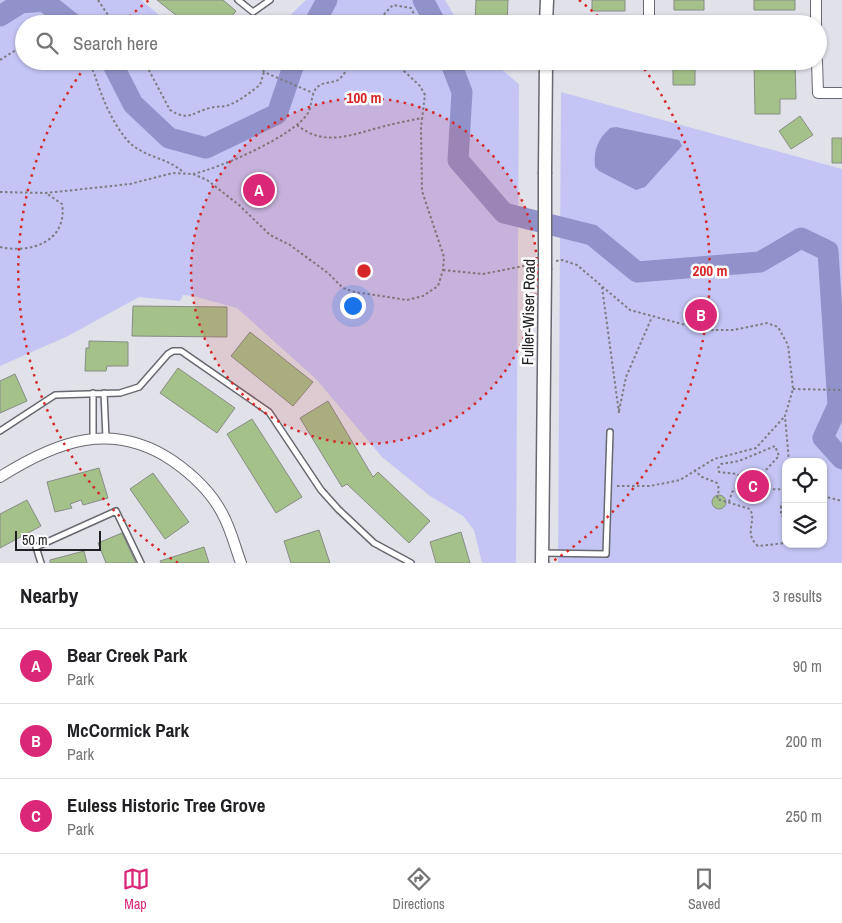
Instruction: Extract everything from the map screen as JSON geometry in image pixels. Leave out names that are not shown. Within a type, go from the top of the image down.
[{"type":"street","points":[[546,0],[546,15]]},
{"type":"street","points":[[649,0],[649,15]]},
{"type":"street","points":[[816,0],[816,15]]},
{"type":"street","name":"Fuller-Wiser Road","points":[[542,558],[547,265],[546,70]]},
{"type":"street","points":[[817,70],[818,93],[842,93]]},
{"type":"street","points":[[0,478],[27,460],[64,445],[93,438],[132,441],[151,448],[181,467],[208,491],[222,513],[241,563]]},
{"type":"lane","points":[[238,0],[253,12],[270,0]]},
{"type":"lane","points":[[0,431],[55,395],[120,393],[139,388],[168,354],[173,351],[181,351],[269,412],[321,490],[338,509],[374,543],[411,563]]},
{"type":"lane","points":[[93,393],[93,438]]},
{"type":"lane","points":[[104,393],[106,438]]},
{"type":"lane","points":[[542,558],[606,554],[610,432]]},
{"type":"lane","points":[[41,563],[36,547],[116,511],[141,563]]},
{"type":"path","points":[[98,0],[108,15]]},
{"type":"path","points":[[385,15],[393,5],[400,4],[411,8],[414,15]]},
{"type":"path","points":[[0,60],[15,51]]},
{"type":"path","points":[[94,70],[100,92],[117,125],[128,141],[147,155],[177,166],[184,173]]},
{"type":"path","points":[[149,70],[170,110],[178,115],[190,117],[211,107],[225,106],[240,100],[260,85],[264,72],[313,93]]},
{"type":"path","points":[[193,174],[208,170],[251,152],[297,125],[308,112],[313,93],[319,85],[338,80],[345,70]]},
{"type":"path","points":[[0,192],[46,193],[130,184],[173,173],[193,174],[206,180],[239,205],[270,235],[290,245],[328,273],[343,288],[356,292],[407,300],[423,296],[438,286],[443,270],[444,256],[422,191],[421,127],[425,95],[420,86],[405,70]]},
{"type":"path","points":[[297,125],[308,134],[326,138],[349,137],[423,118]]},
{"type":"path","points":[[0,247],[17,248],[30,246],[46,242],[56,235],[64,215],[62,204],[46,193]]},
{"type":"path","points":[[443,270],[496,273],[513,266],[547,265],[562,260],[577,265],[630,310],[704,330],[734,330],[767,323],[778,327],[788,345],[793,389],[785,416],[789,458]]},
{"type":"path","points":[[602,287],[619,413],[626,378],[653,316]]},
{"type":"path","points":[[793,389],[842,390]]},
{"type":"path","points":[[608,484],[622,486],[665,484],[680,480],[714,459],[756,448],[785,416]]},
{"type":"path","points":[[729,502],[732,492],[745,482],[737,474],[719,472],[718,468],[721,464],[740,461],[775,446],[780,456],[761,479],[765,488],[769,490],[782,489]]},
{"type":"path","points":[[694,470],[717,483],[719,489],[717,499],[750,509],[753,518],[750,533],[758,546],[782,543]]},
{"type":"path","points":[[827,497],[842,501]]},
{"type":"shaded area","points":[[0,0],[141,0],[159,15],[15,15],[15,70],[502,70],[519,84],[516,563],[482,563],[474,530],[463,516],[430,496],[382,457],[316,379],[237,308],[193,296],[183,295],[180,301],[139,297],[68,336],[0,366]]},
{"type":"shaded area","points":[[306,0],[445,0],[454,15],[290,15]]},
{"type":"shaded area","points":[[561,92],[842,169],[842,563],[558,563]]},
{"type":"shaded area","points":[[616,127],[679,140],[682,146],[645,187],[636,190],[599,171],[595,167],[595,155],[599,141],[610,128]]},
{"type":"building","points":[[157,0],[223,0],[236,11],[233,15],[176,15]]},
{"type":"building","points":[[476,0],[508,0],[507,15],[475,15]]},
{"type":"building","points":[[592,0],[625,0],[625,11],[592,11]]},
{"type":"building","points":[[674,0],[704,0],[704,10],[674,10]]},
{"type":"building","points":[[754,0],[795,0],[795,10],[754,10]]},
{"type":"building","points":[[673,70],[695,70],[695,85],[673,85]]},
{"type":"building","points":[[754,70],[795,70],[796,99],[780,99],[780,114],[755,114]]},
{"type":"building","points":[[800,116],[813,135],[791,149],[779,131]]},
{"type":"building","points":[[832,138],[842,138],[842,163],[832,163]]},
{"type":"building","points":[[133,306],[227,307],[227,337],[132,336]]},
{"type":"building","points":[[250,332],[313,382],[293,406],[231,356]]},
{"type":"building","points":[[89,341],[128,342],[128,366],[107,366],[106,371],[85,371],[86,348],[89,348]]},
{"type":"building","points":[[178,368],[235,408],[217,433],[160,393]]},
{"type":"building","points":[[15,374],[27,401],[0,413],[0,381]]},
{"type":"building","points":[[328,401],[373,477],[378,472],[430,521],[409,543],[347,484],[342,487],[300,418]]},
{"type":"building","points":[[252,419],[302,497],[276,513],[227,434]]},
{"type":"building","points":[[99,468],[108,498],[83,505],[81,500],[70,504],[72,508],[55,512],[47,482]]},
{"type":"building","points":[[153,473],[189,522],[165,539],[130,489]]},
{"type":"building","points":[[719,495],[724,497],[726,502],[724,507],[719,509],[714,507],[712,502],[714,497]]},
{"type":"building","points":[[27,500],[41,526],[0,548],[0,514]]},
{"type":"building","points":[[319,530],[330,563],[291,563],[284,541]]},
{"type":"building","points":[[461,532],[470,563],[436,563],[430,542]]},
{"type":"building","points":[[122,533],[136,563],[106,563],[98,543]]},
{"type":"building","points":[[204,547],[209,563],[161,563],[160,561]]},
{"type":"building","points":[[84,551],[87,563],[50,563],[50,560]]},
{"type":"waterway","points":[[319,15],[327,0]]},
{"type":"waterway","points":[[423,0],[431,15]]},
{"type":"waterway","points":[[0,16],[21,3],[44,1],[62,15]]},
{"type":"waterway","points":[[116,70],[133,104],[169,138],[206,148],[277,114],[292,70]]},
{"type":"waterway","points":[[453,70],[462,92],[458,160],[504,213],[592,235],[637,272],[760,262],[801,238],[828,251],[838,405],[823,438],[842,459]]},
{"type":"place","name":"Bear Creek Park","points":[[259,190]]},
{"type":"place","name":"McCormick Park","points":[[701,315]]},
{"type":"place","name":"Euless Historic Tree Grove","points":[[753,486]]}]
